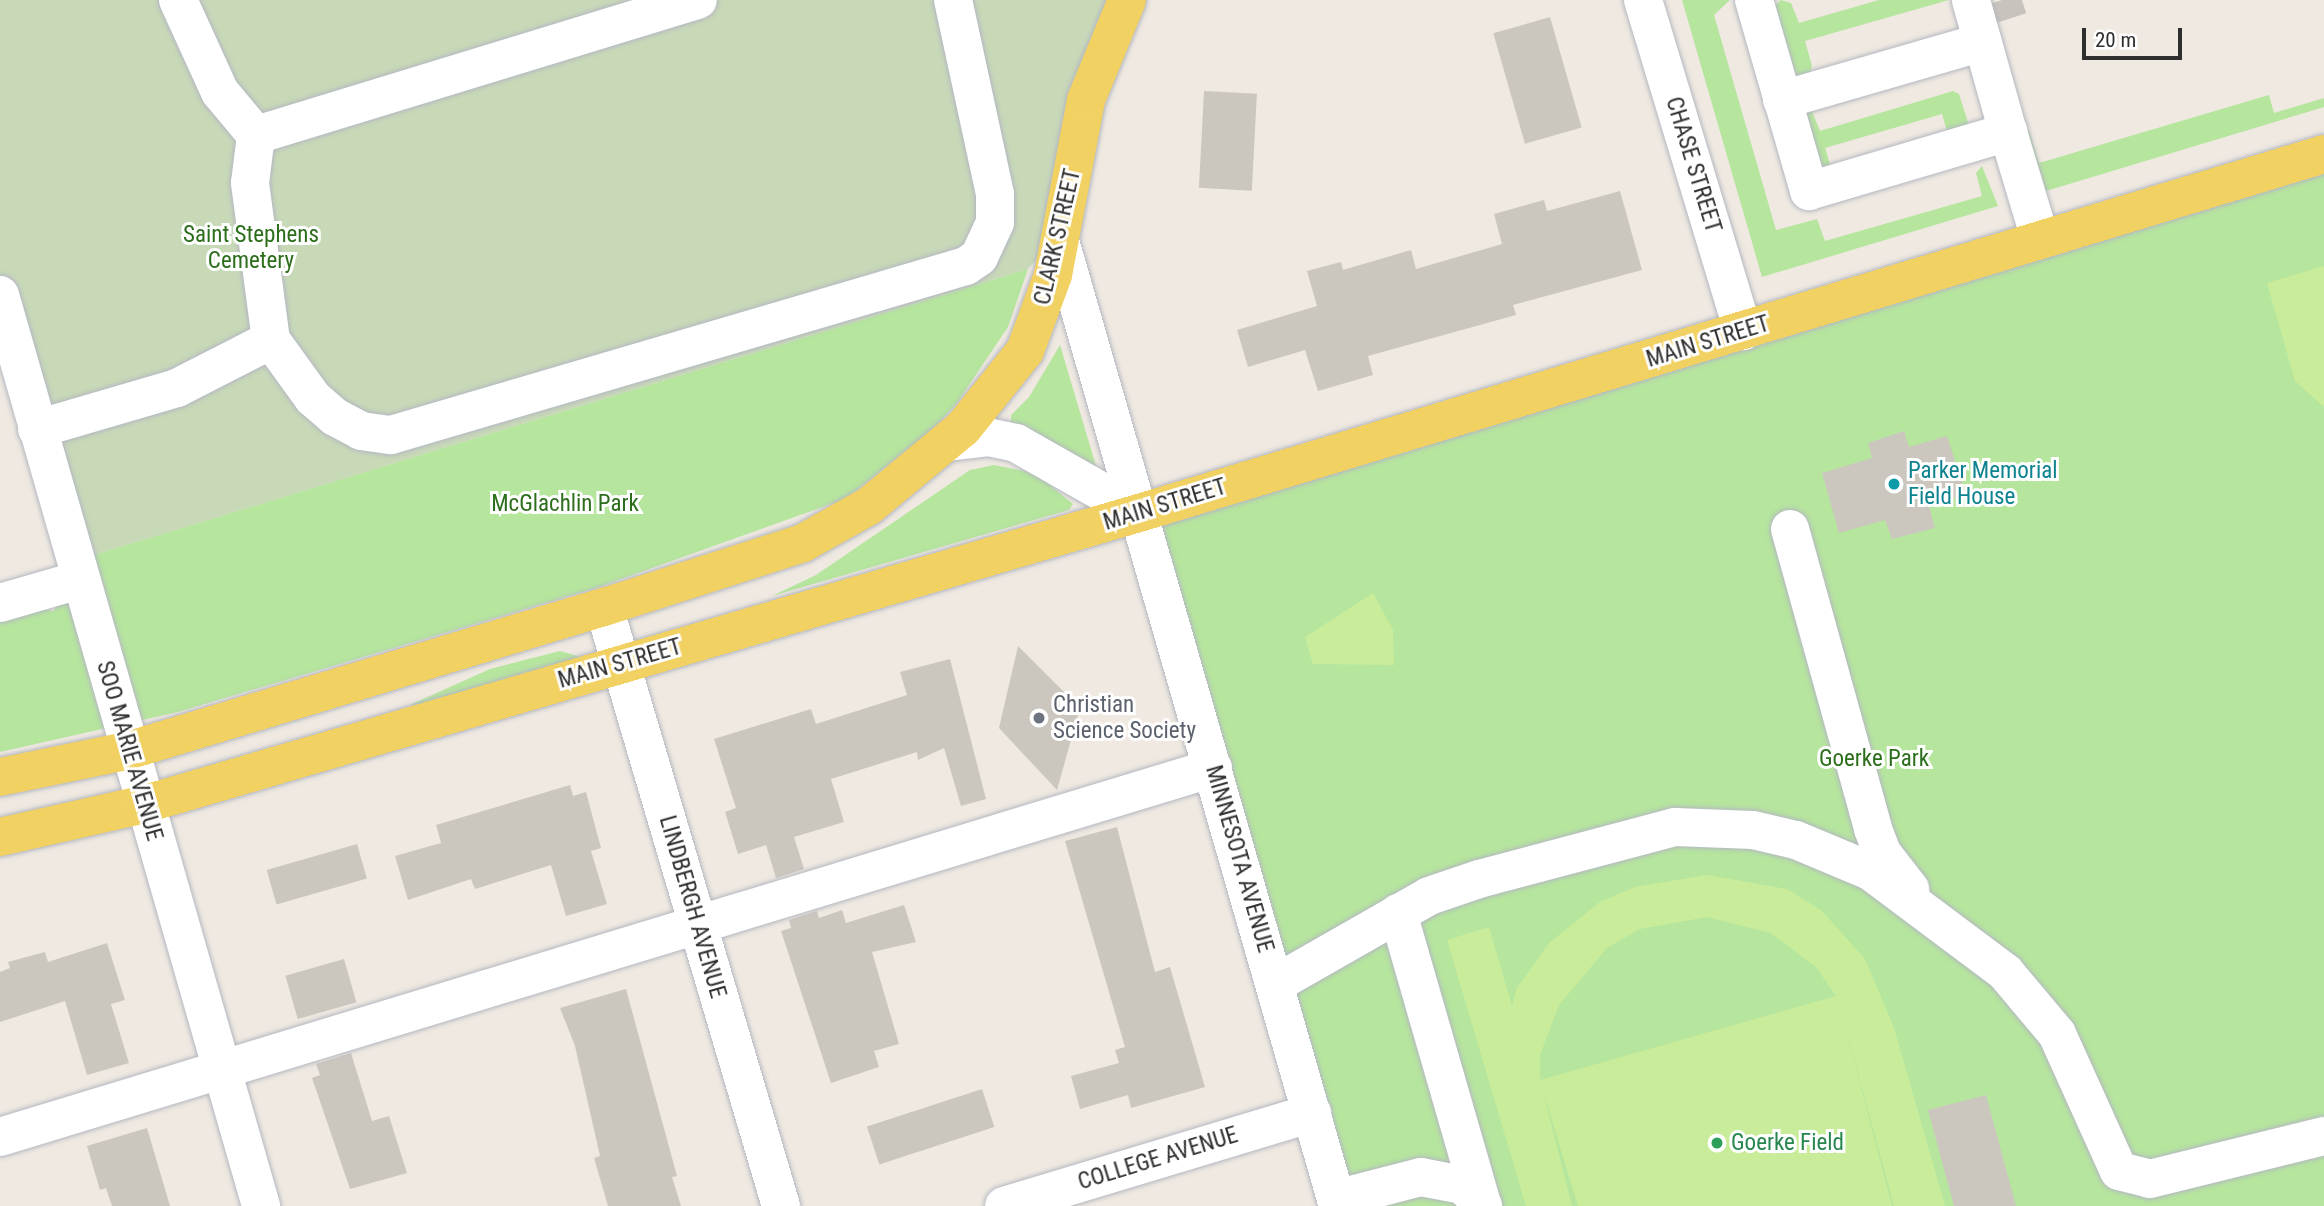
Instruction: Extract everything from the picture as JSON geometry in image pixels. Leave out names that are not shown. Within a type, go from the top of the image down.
[{"type":"main road","name":"CLARK STREET","points":[[0,777],[131,750],[604,607],[803,542],[869,506],[948,442],[999,389],[1025,351],[1060,241],[1086,100],[1127,0]]},
{"type":"main road","name":"MAIN STREET","points":[[0,837],[145,804],[1139,513],[2324,154]]},
{"type":"street","points":[[178,0],[220,92],[256,135],[250,183],[271,340],[313,398],[335,417],[361,430],[391,435],[966,266],[989,243],[995,194],[953,0]]},
{"type":"street","points":[[256,135],[698,0]]},
{"type":"street","name":"CHASE STREET","points":[[1643,0],[1743,331]]},
{"type":"street","points":[[1754,0],[1810,191],[2008,132]]},
{"type":"street","points":[[1971,0],[1994,43],[2008,132],[2040,239]]},
{"type":"street","points":[[1782,100],[1994,43]]},
{"type":"street","name":"MINNESOTA AVENUE","points":[[1060,241],[1337,1202]]},
{"type":"street","name":"SOO MARIE AVENUE","points":[[0,295],[79,580],[131,750],[219,1072],[261,1206]]},
{"type":"street","points":[[37,429],[177,388],[271,340]]},
{"type":"street","points":[[948,442],[988,436],[1016,443],[1139,513]]},
{"type":"street","points":[[1790,529],[1873,829],[1896,873],[1941,924]]},
{"type":"street","points":[[0,603],[79,580]]},
{"type":"street","name":"LINDBERGH AVENUE","points":[[604,607],[780,1206]]},
{"type":"street","points":[[0,1137],[1213,768]]},
{"type":"street","points":[[1275,984],[1429,896],[1584,848],[1675,827],[1716,826],[1783,837],[1830,853],[1870,872],[2005,972],[2057,1034],[2119,1171],[2150,1180],[2324,1136]]},
{"type":"street","points":[[1398,913],[1481,1202]]},
{"type":"street","name":"COLLEGE AVENUE","points":[[1004,1206],[1312,1113]]},
{"type":"street","points":[[1337,1202],[1421,1177],[1463,1185],[1481,1202]]},
{"type":"green space","name":"Saint Stephens Cemetery","points":[[0,0],[1117,0],[1037,259],[1028,269],[74,561],[0,295]]},
{"type":"green space","points":[[1682,0],[1730,0],[1714,15],[1776,230],[1817,219],[1825,241],[1982,196],[1976,173],[1982,166],[1998,206],[1762,277]]},
{"type":"green space","points":[[1781,0],[1791,3],[1799,23],[1879,0],[1949,0],[1805,41],[1812,66],[1810,73],[1797,77],[1773,7]]},
{"type":"green space","points":[[1953,91],[1959,94],[1971,132],[1950,141],[1942,114],[1825,148],[1831,167],[1824,174],[1806,113],[1811,109],[1820,131]]},
{"type":"green space","points":[[2269,95],[2274,113],[2324,98],[2324,107],[2036,194],[2022,132],[2029,130],[2039,163]]},
{"type":"green space","name":"Goerke Park","points":[[2324,152],[2324,1206],[1338,1206],[1139,513]]},
{"type":"green space","points":[[2324,266],[2324,407],[2295,381],[2267,283]]},
{"type":"green space","name":"McGlachlin Park","points":[[1028,269],[1008,327],[957,403],[932,430],[845,499],[599,587],[178,712],[0,752],[0,622],[43,609],[54,611],[74,561]]},
{"type":"green space","points":[[1060,345],[1099,476],[1011,424],[1011,415],[1029,397]]},
{"type":"green space","points":[[994,465],[1035,473],[1073,504],[1069,510],[772,596],[816,575],[970,470]]},
{"type":"green space","points":[[1373,593],[1393,630],[1394,665],[1313,664],[1305,637]]},
{"type":"green space","points":[[560,651],[581,657],[414,710],[412,704],[490,669]]},
{"type":"green space","points":[[1707,875],[1787,889],[1821,910],[1865,959],[1894,1028],[1945,1206],[1894,1206],[1840,1007],[1892,1206],[1578,1206],[1542,1088],[1572,1206],[1526,1206],[1447,940],[1489,927],[1512,1006],[1517,988],[1549,943],[1600,902],[1635,887]],"holes":[[[1707,917],[1771,933],[1816,967],[1836,996],[1540,1080],[1540,1055],[1559,1005],[1607,948],[1640,929]]]},
{"type":"building","points":[[1550,17],[1582,128],[1525,144],[1493,33]]},
{"type":"building","points":[[1204,91],[1257,94],[1252,191],[1199,188]]},
{"type":"building","points":[[1620,191],[1642,270],[1513,305],[1516,315],[1368,356],[1373,375],[1318,391],[1305,350],[1248,367],[1237,330],[1317,306],[1307,271],[1341,262],[1343,270],[1411,250],[1416,269],[1502,244],[1494,214],[1544,200],[1547,211]]},
{"type":"building","name":"Parker Memorial Field House","points":[[1904,431],[1909,447],[1947,436],[1966,495],[1929,506],[1935,528],[1892,539],[1885,520],[1839,533],[1822,473],[1872,458],[1868,443]]},
{"type":"building","name":"Christian Science Society","points":[[1018,646],[1080,708],[1057,790],[999,728]]},
{"type":"building","points":[[950,659],[986,799],[961,806],[944,748],[918,760],[917,752],[831,779],[844,822],[794,837],[804,869],[776,878],[766,845],[738,854],[725,812],[736,808],[714,739],[811,709],[816,724],[907,695],[900,672]]},
{"type":"building","points":[[570,785],[573,796],[586,792],[601,848],[591,851],[607,904],[566,916],[551,865],[475,889],[471,879],[408,900],[395,856],[441,843],[436,825]]},
{"type":"building","points":[[1117,827],[1155,972],[1170,967],[1205,1087],[1131,1108],[1128,1095],[1080,1109],[1071,1076],[1119,1063],[1115,1050],[1125,1047],[1065,841]]},
{"type":"building","points":[[357,844],[367,879],[277,905],[267,870]]},
{"type":"building","points":[[904,905],[916,942],[872,952],[899,1044],[874,1051],[879,1067],[831,1083],[781,931],[791,928],[789,920],[817,911],[819,918],[842,910],[846,923]]},
{"type":"building","points":[[107,943],[125,1000],[111,1004],[129,1063],[87,1075],[65,1001],[0,1022],[0,972],[10,968],[8,962],[45,952],[48,962]]},
{"type":"building","points":[[344,959],[356,1002],[298,1019],[285,976]]},
{"type":"building","points":[[626,989],[677,1176],[672,1177],[681,1206],[608,1206],[594,1158],[600,1156],[575,1046],[560,1008]]},
{"type":"building","points":[[351,1053],[372,1121],[389,1116],[407,1173],[350,1189],[312,1078],[320,1075],[316,1064]]},
{"type":"building","points":[[982,1089],[994,1127],[879,1164],[867,1126]]},
{"type":"building","points":[[1986,1095],[2016,1206],[1954,1206],[1928,1110]]},
{"type":"building","points":[[147,1128],[170,1206],[112,1206],[106,1188],[100,1190],[87,1146]]},
{"type":"tunnel","points":[[2002,0],[2008,19]]},
{"type":"place","name":"Parker Memorial Field House","points":[[1894,484]]},
{"type":"place","name":"Christian Science Society","points":[[1039,718]]},
{"type":"place","name":"Goerke Field","points":[[1717,1143]]}]
